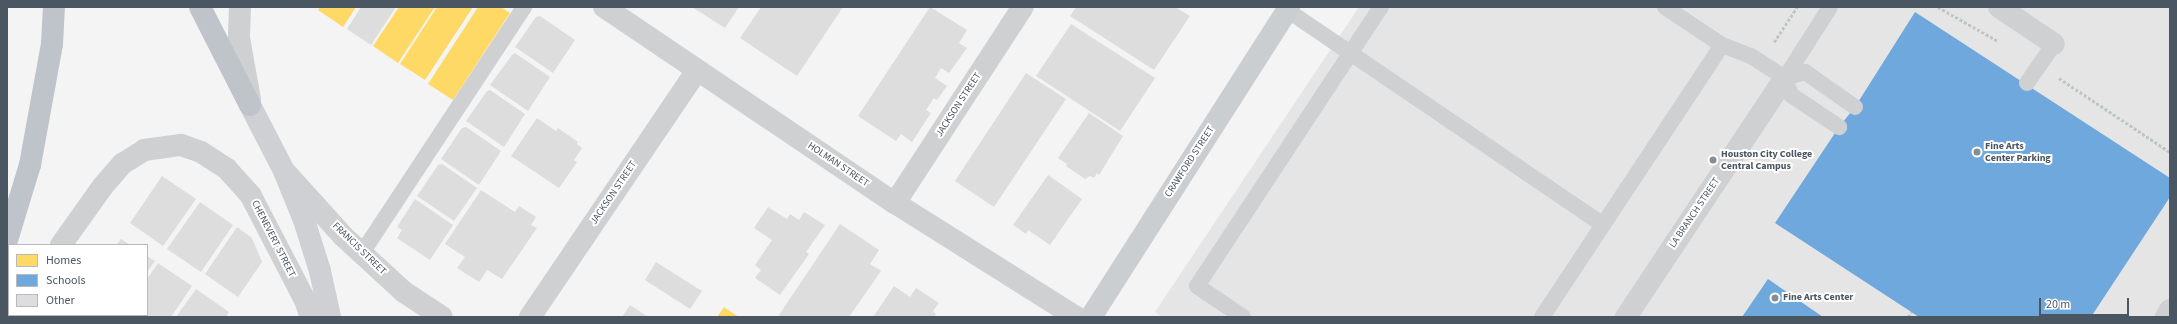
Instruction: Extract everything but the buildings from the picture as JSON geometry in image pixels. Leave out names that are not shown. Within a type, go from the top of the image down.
[{"type":"highway","points":[[7,240],[30,165],[52,44],[54,7]]},
{"type":"highway","points":[[200,7],[250,105]]},
{"type":"main road","name":"CRAWFORD STREET","points":[[1091,317],[1288,9]]},
{"type":"main road","points":[[250,105],[284,171],[306,228],[320,271],[330,317]]},
{"type":"street","points":[[240,7],[239,38],[250,105]]},
{"type":"street","name":"JACKSON STREET","points":[[895,204],[1023,7]]},
{"type":"street","points":[[2000,7],[2054,44]]},
{"type":"street","name":"HOLMAN STREET","points":[[614,10],[697,70],[895,204],[1076,317]]},
{"type":"street","name":"JACKSON STREET","points":[[530,317],[697,70]]},
{"type":"street","name":"LA BRANCH STREET","points":[[1626,317],[1785,78]]},
{"type":"street","name":"CHENEVERT STREET","points":[[62,244],[102,186],[122,164],[144,150],[181,145],[201,152],[227,169],[251,196],[305,300],[310,317]]},
{"type":"street","name":"FRANCIS STREET","points":[[284,171],[343,236],[404,292],[442,317]]},
{"type":"street","points":[[2166,317],[2170,310]]},
{"type":"lane","points":[[362,253],[524,7]]},
{"type":"lane","points":[[1243,317],[1196,286],[1381,7]]},
{"type":"lane","points":[[1665,7],[1722,45],[1751,56],[1785,78],[1791,95],[1839,128]]},
{"type":"lane","name":"LA BRANCH STREET","points":[[1785,78],[1830,7]]},
{"type":"lane","points":[[1288,9],[1350,55],[1602,225]]},
{"type":"lane","points":[[2027,83],[2054,44]]},
{"type":"lane","points":[[1542,317],[1722,45]]},
{"type":"lane","points":[[1785,78],[1805,72],[1855,107]]},
{"type":"path","points":[[1908,317],[1911,312]]},
{"type":"shaded area","name":"Houston City College Central Campus","points":[[1359,7],[2170,7],[2170,317],[1162,317],[1155,312]]},
{"type":"place","name":"Fine Arts Center Parking","points":[[1977,152]]},
{"type":"place","name":"Houston City College Central Campus","points":[[1713,160]]},
{"type":"place","name":"Fine Arts Center","points":[[1775,298]]}]
